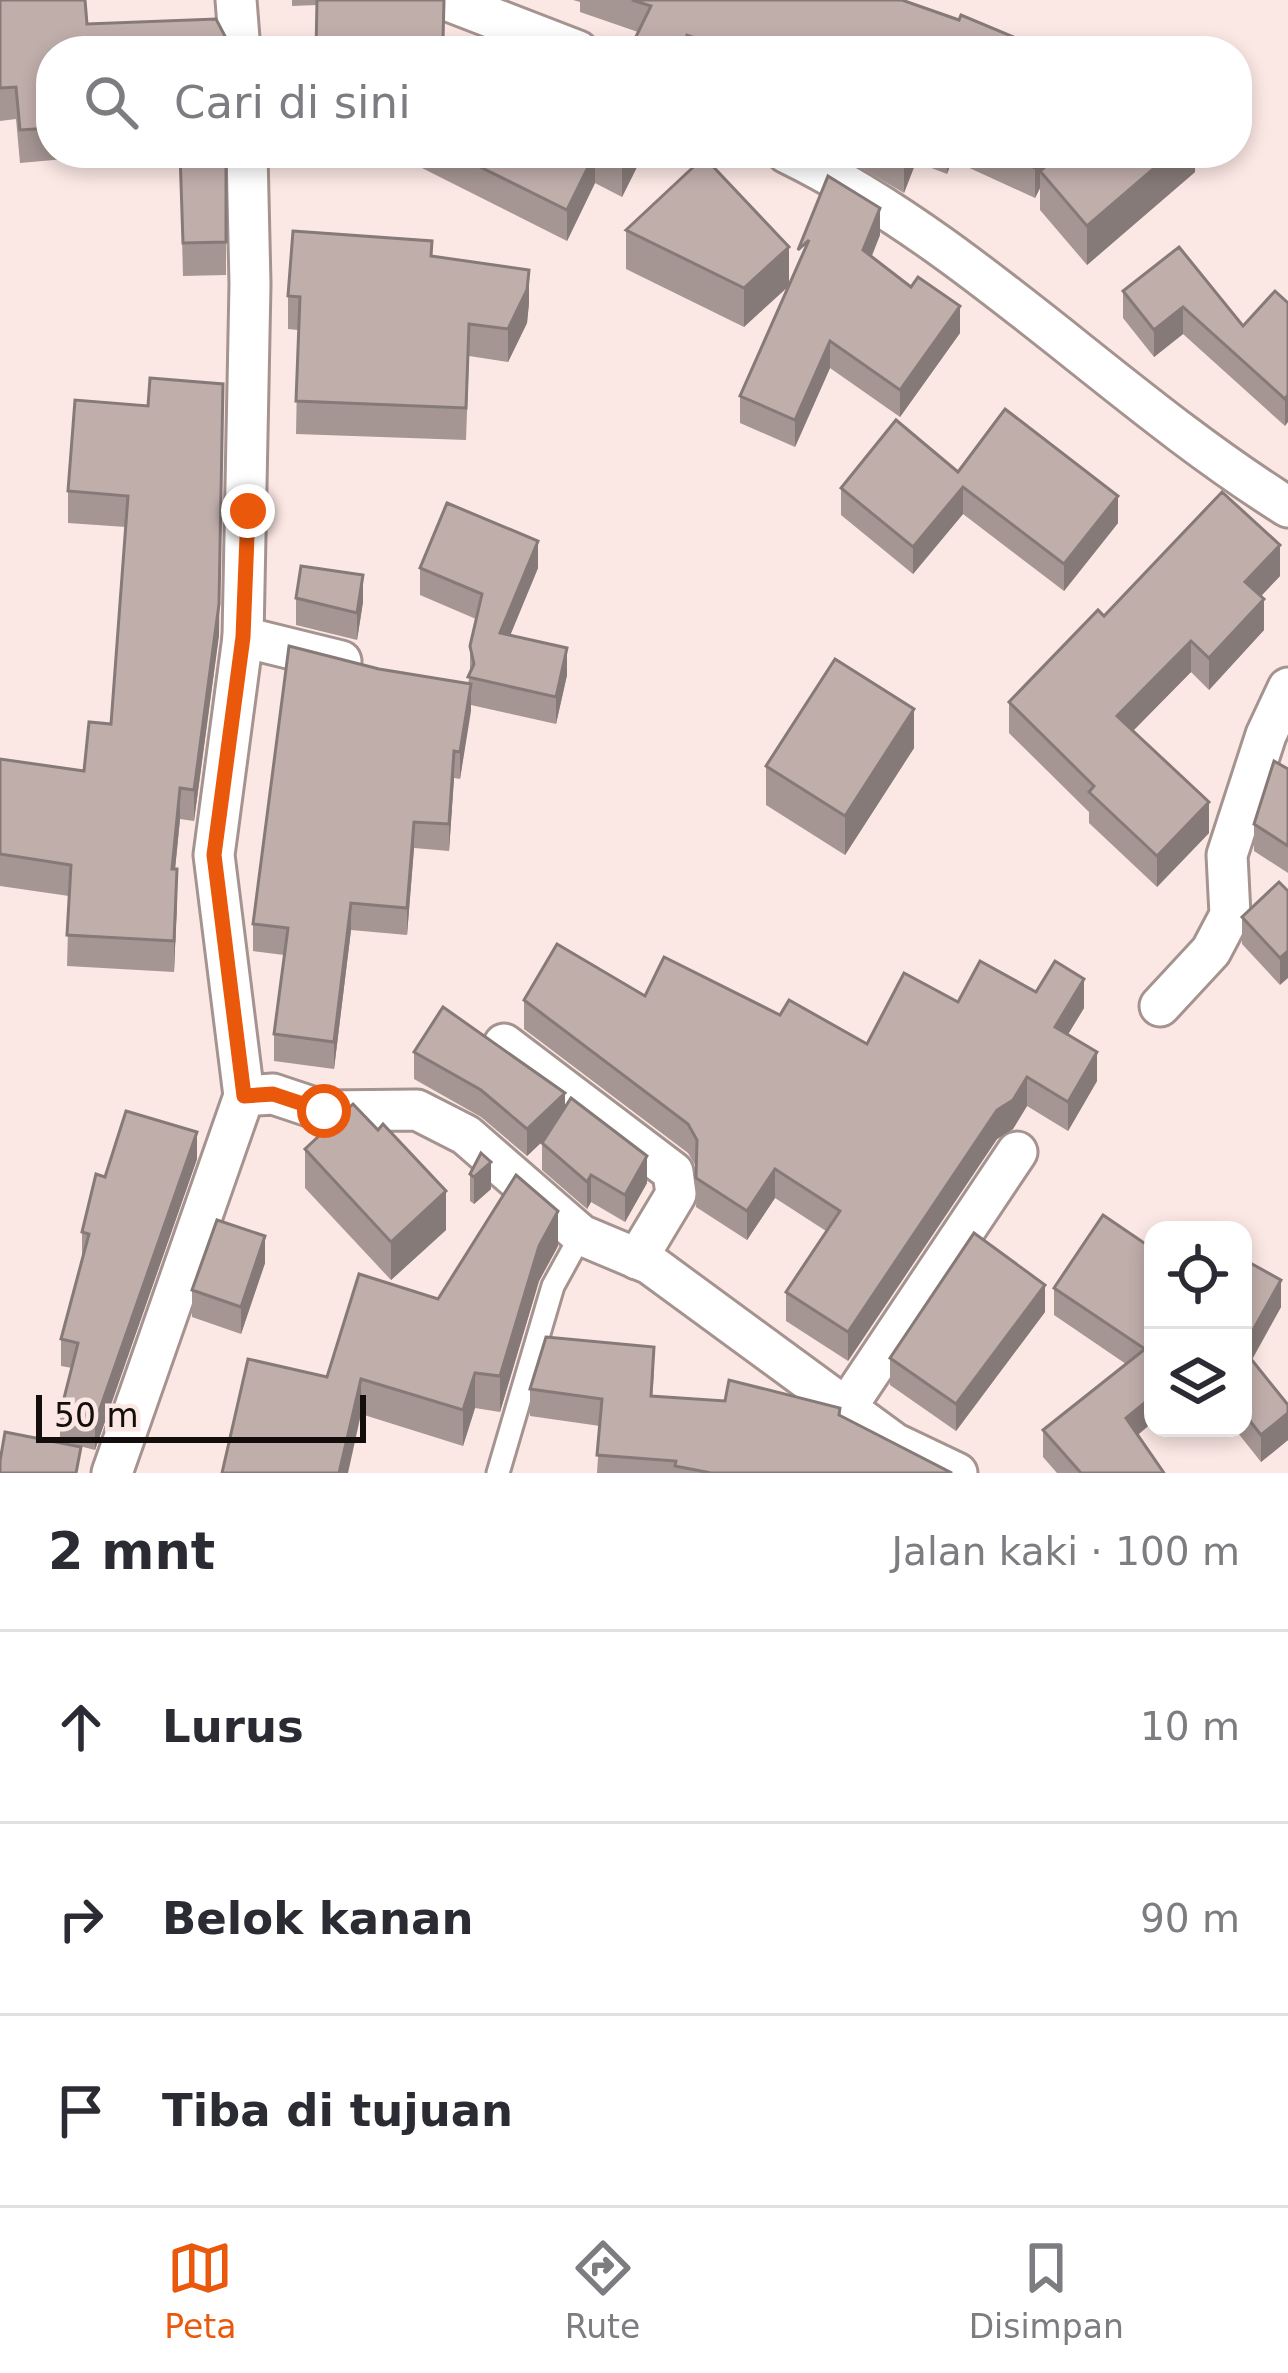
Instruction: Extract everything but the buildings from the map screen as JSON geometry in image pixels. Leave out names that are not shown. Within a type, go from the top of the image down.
[{"type":"street","points":[[236,0],[239,36]]},
{"type":"street","points":[[446,0],[539,36]]},
{"type":"street","points":[[112,1473],[244,1096],[214,855],[243,637],[250,284],[247,168]]},
{"type":"street","points":[[818,168],[864,190],[1010,293],[1201,452],[1288,507]]},
{"type":"street","points":[[243,637],[382,670]]},
{"type":"street","points":[[1160,1006],[1211,951],[1230,915],[1227,855],[1266,735],[1288,688]]},
{"type":"street","points":[[504,1044],[673,1172],[676,1194],[637,1259]]},
{"type":"street","points":[[244,1096],[273,1094],[324,1111],[417,1110],[466,1135],[581,1235],[637,1259],[894,1443],[957,1473]]},
{"type":"street","points":[[846,1408],[1017,1153]]},
{"type":"lane","points":[[498,1473],[546,1304],[581,1235]]},
{"type":"route","points":[[248,511],[243,637],[214,855],[244,1096],[273,1094],[324,1111]]}]
